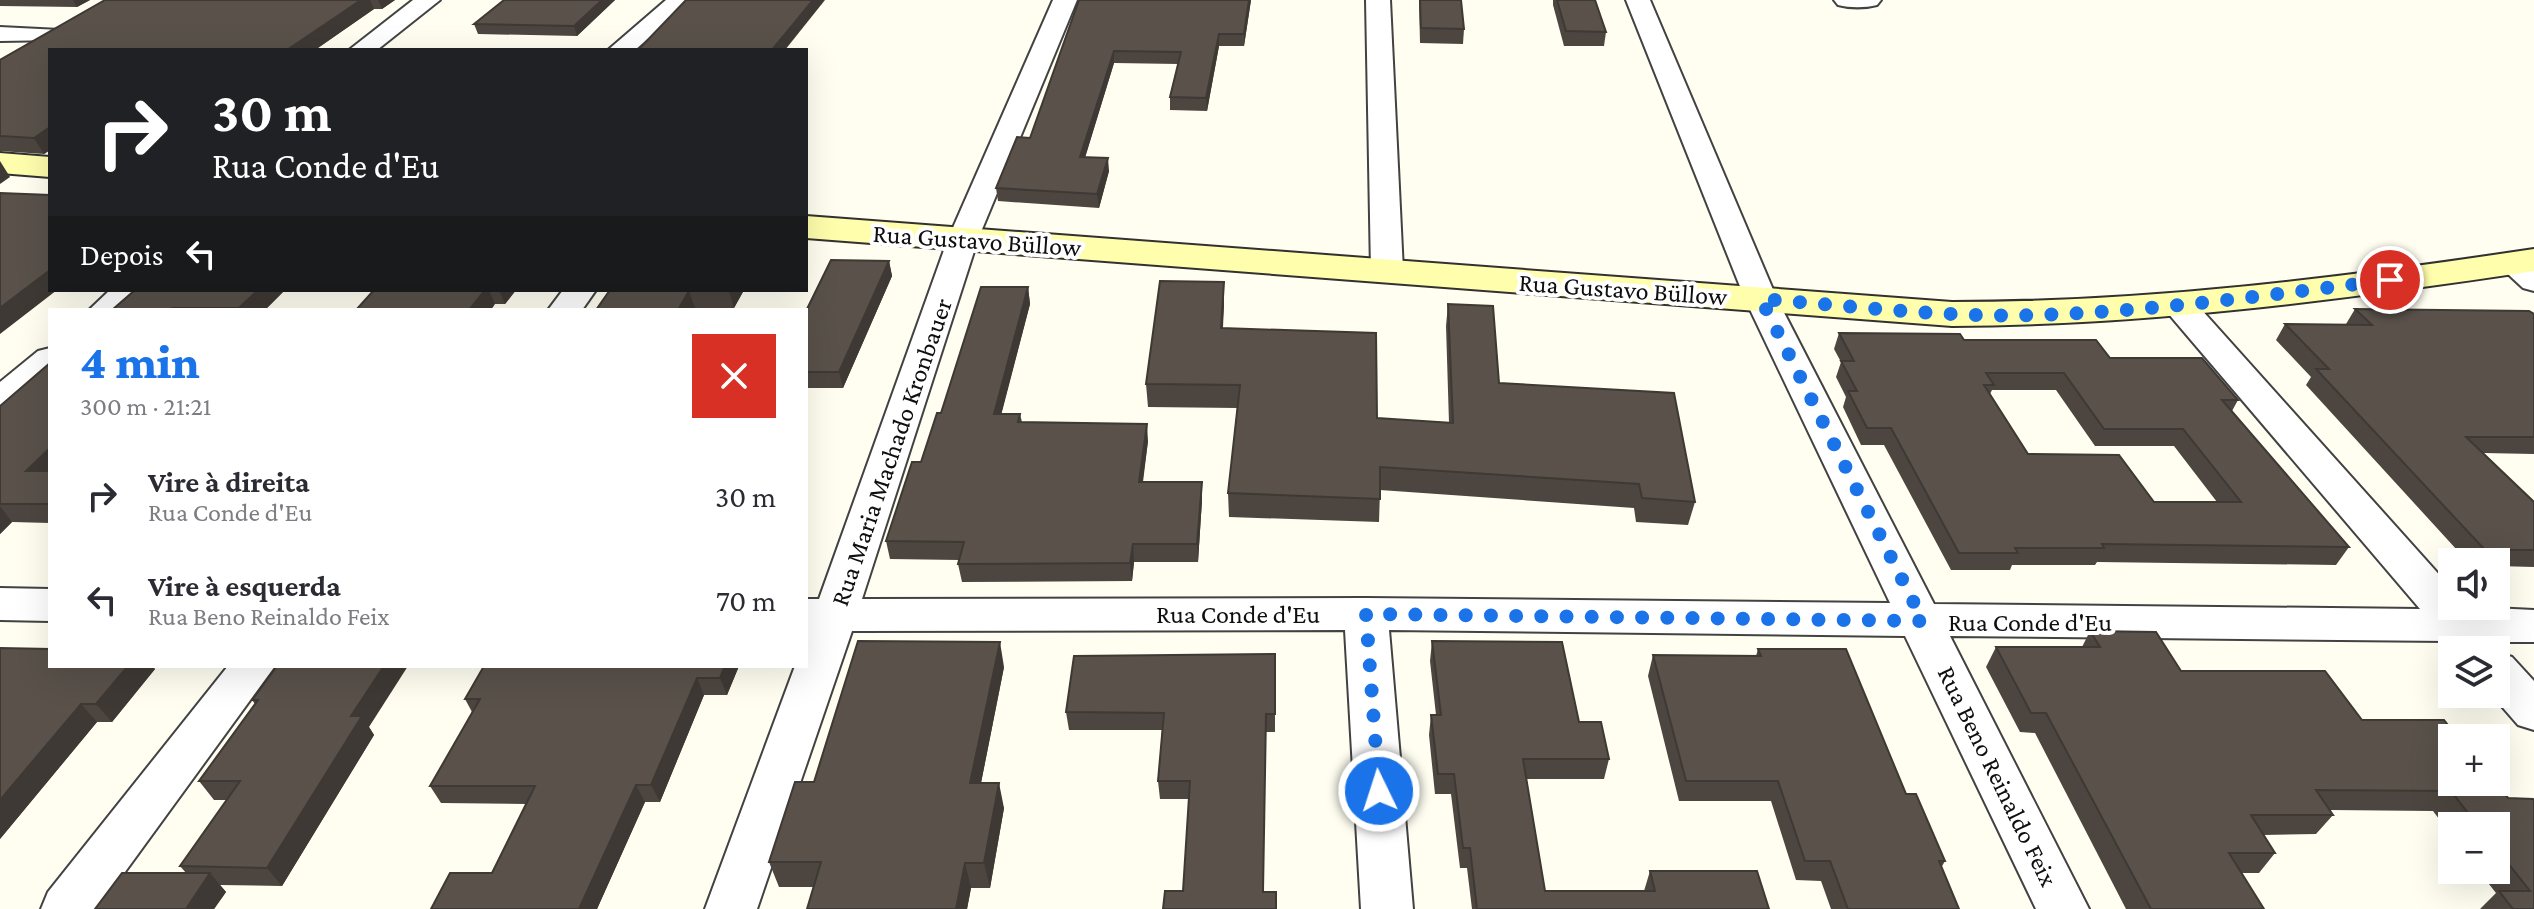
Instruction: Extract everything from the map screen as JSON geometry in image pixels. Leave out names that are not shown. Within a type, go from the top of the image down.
[{"type":"main road","points":[[0,163],[48,167]]},
{"type":"main road","name":"Rua Gustavo Büllow","points":[[808,227],[1952,314],[2010,315],[2179,305],[2527,268]]},
{"type":"street","points":[[364,48],[428,0]]},
{"type":"street","points":[[622,48],[680,0]]},
{"type":"street","name":"Rua Maria Machado Kronbauer","points":[[808,658],[821,616],[963,239],[1065,0]]},
{"type":"street","points":[[1378,0],[1387,271]]},
{"type":"street","name":"Rua Beno Reinaldo Feix","points":[[1638,0],[1761,299],[2063,909]]},
{"type":"street","points":[[1846,0],[1869,0]]},
{"type":"street","points":[[13,57],[75,21]]},
{"type":"street","points":[[0,34],[51,35]]},
{"type":"street","points":[[108,308],[128,292]]},
{"type":"street","points":[[2179,305],[2467,636]]},
{"type":"street","points":[[0,401],[48,360]]},
{"type":"street","points":[[0,604],[48,605]]},
{"type":"street","points":[[1366,614],[1387,909]]},
{"type":"street","name":"Rua Conde d'Eu","points":[[821,616],[1366,614],[1923,621],[2438,637]]},
{"type":"street","name":"Rua Conde d'Eu","points":[[2480,636],[2534,626]]},
{"type":"street","points":[[67,909],[251,668]]},
{"type":"street","name":"Rua Maria Machado Kronbauer","points":[[731,909],[805,668]]},
{"type":"street","points":[[2510,685],[2534,712]]},
{"type":"building","points":[[105,0],[361,0],[290,48],[48,48],[48,128],[34,138],[0,136],[0,60]]},
{"type":"building","points":[[504,0],[602,0],[574,26],[474,24]]},
{"type":"building","points":[[686,0],[813,0],[774,48],[640,48]]},
{"type":"building","points":[[1079,0],[1249,0],[1244,34],[1219,34],[1206,98],[1170,97],[1181,52],[1114,51],[1080,157],[1108,158],[1097,194],[996,188],[1017,137],[1030,138]]},
{"type":"building","points":[[1420,0],[1461,0],[1464,29],[1421,28]]},
{"type":"building","points":[[1557,0],[1595,0],[1606,32],[1566,31]]},
{"type":"building","points":[[0,193],[48,195],[48,272],[0,308]]},
{"type":"building","points":[[831,260],[889,261],[839,372],[808,372],[807,308]]},
{"type":"building","points":[[1160,281],[1224,282],[1221,328],[1376,333],[1377,418],[1453,423],[1448,304],[1493,306],[1499,383],[1674,393],[1695,502],[1642,498],[1639,484],[1380,467],[1380,499],[1228,493],[1240,385],[1146,384]]},
{"type":"building","points":[[981,287],[1028,287],[994,414],[1020,414],[1018,422],[1147,424],[1139,482],[1202,482],[1197,544],[1133,544],[1130,563],[958,564],[964,542],[886,541],[912,462],[921,462],[937,413],[941,413]]},
{"type":"building","points":[[133,292],[256,292],[239,308],[114,308]]},
{"type":"building","points":[[372,292],[483,292],[471,308],[358,308]]},
{"type":"building","points":[[609,292],[688,292],[679,308],[597,308]]},
{"type":"building","points":[[2355,309],[2529,311],[2534,314],[2534,437],[2466,437],[2534,502],[2534,550],[2483,548],[2316,369],[2329,369],[2285,324],[2372,325]]},
{"type":"building","points":[[1839,333],[1960,334],[1964,340],[2096,340],[2110,358],[2202,358],[2238,400],[2222,400],[2349,547],[2102,544],[2104,548],[2015,548],[2018,553],[1959,553],[1891,428],[1867,428],[1848,391],[1857,391],[1841,361],[1854,361]],"holes":[[[1986,373],[2064,373],[2104,429],[2183,429],[2241,502],[2154,502],[2119,455],[2028,454],[1984,385],[1994,385]]]},
{"type":"building","points":[[48,365],[48,450],[26,471],[48,471],[48,504],[0,504],[0,406]]},
{"type":"building","points":[[2090,631],[2156,632],[2181,671],[2325,671],[2362,720],[2444,720],[2447,724],[2438,724],[2438,791],[2316,790],[2333,815],[2251,815],[2275,853],[2229,853],[2264,909],[2151,909],[2046,713],[2031,713],[1996,647],[2100,647]]},
{"type":"building","points":[[858,641],[1000,642],[970,783],[999,783],[984,863],[965,863],[956,909],[807,909],[821,862],[769,862],[795,782],[814,782]]},
{"type":"building","points":[[1432,641],[1562,642],[1579,722],[1601,722],[1609,759],[1523,759],[1545,891],[1655,891],[1650,871],[1757,871],[1769,909],[1477,909],[1470,848],[1463,848],[1454,774],[1438,774],[1431,715],[1441,715]]},
{"type":"building","points":[[0,648],[48,649],[48,668],[126,668],[96,704],[81,704],[0,800]]},
{"type":"building","points":[[1758,649],[1846,649],[1906,794],[1916,794],[1945,861],[1939,861],[1959,909],[1848,909],[1830,861],[1805,861],[1778,781],[1686,781],[1653,655],[1761,656]]},
{"type":"building","points":[[1275,654],[1275,714],[1266,714],[1263,892],[1276,892],[1276,909],[1163,909],[1165,891],[1183,891],[1190,781],[1158,781],[1164,713],[1066,712],[1074,656]]},
{"type":"building","points":[[276,668],[383,668],[351,716],[362,716],[267,868],[180,866],[240,781],[199,781],[258,700],[252,700]]},
{"type":"building","points":[[483,668],[724,668],[720,678],[697,678],[651,785],[636,785],[579,909],[431,909],[450,873],[492,873],[535,786],[430,786],[480,699],[465,699]]},
{"type":"building","points":[[2455,796],[2506,796],[2534,800],[2534,909],[2513,909],[2499,891],[2530,891],[2510,866],[2510,812],[2467,812]]},
{"type":"building","points":[[122,873],[210,873],[186,909],[95,909]]},
{"type":"route","points":[[1379,791],[1366,614],[1923,621],[1761,299],[1952,314],[2039,315],[2179,305],[2390,280]]}]
